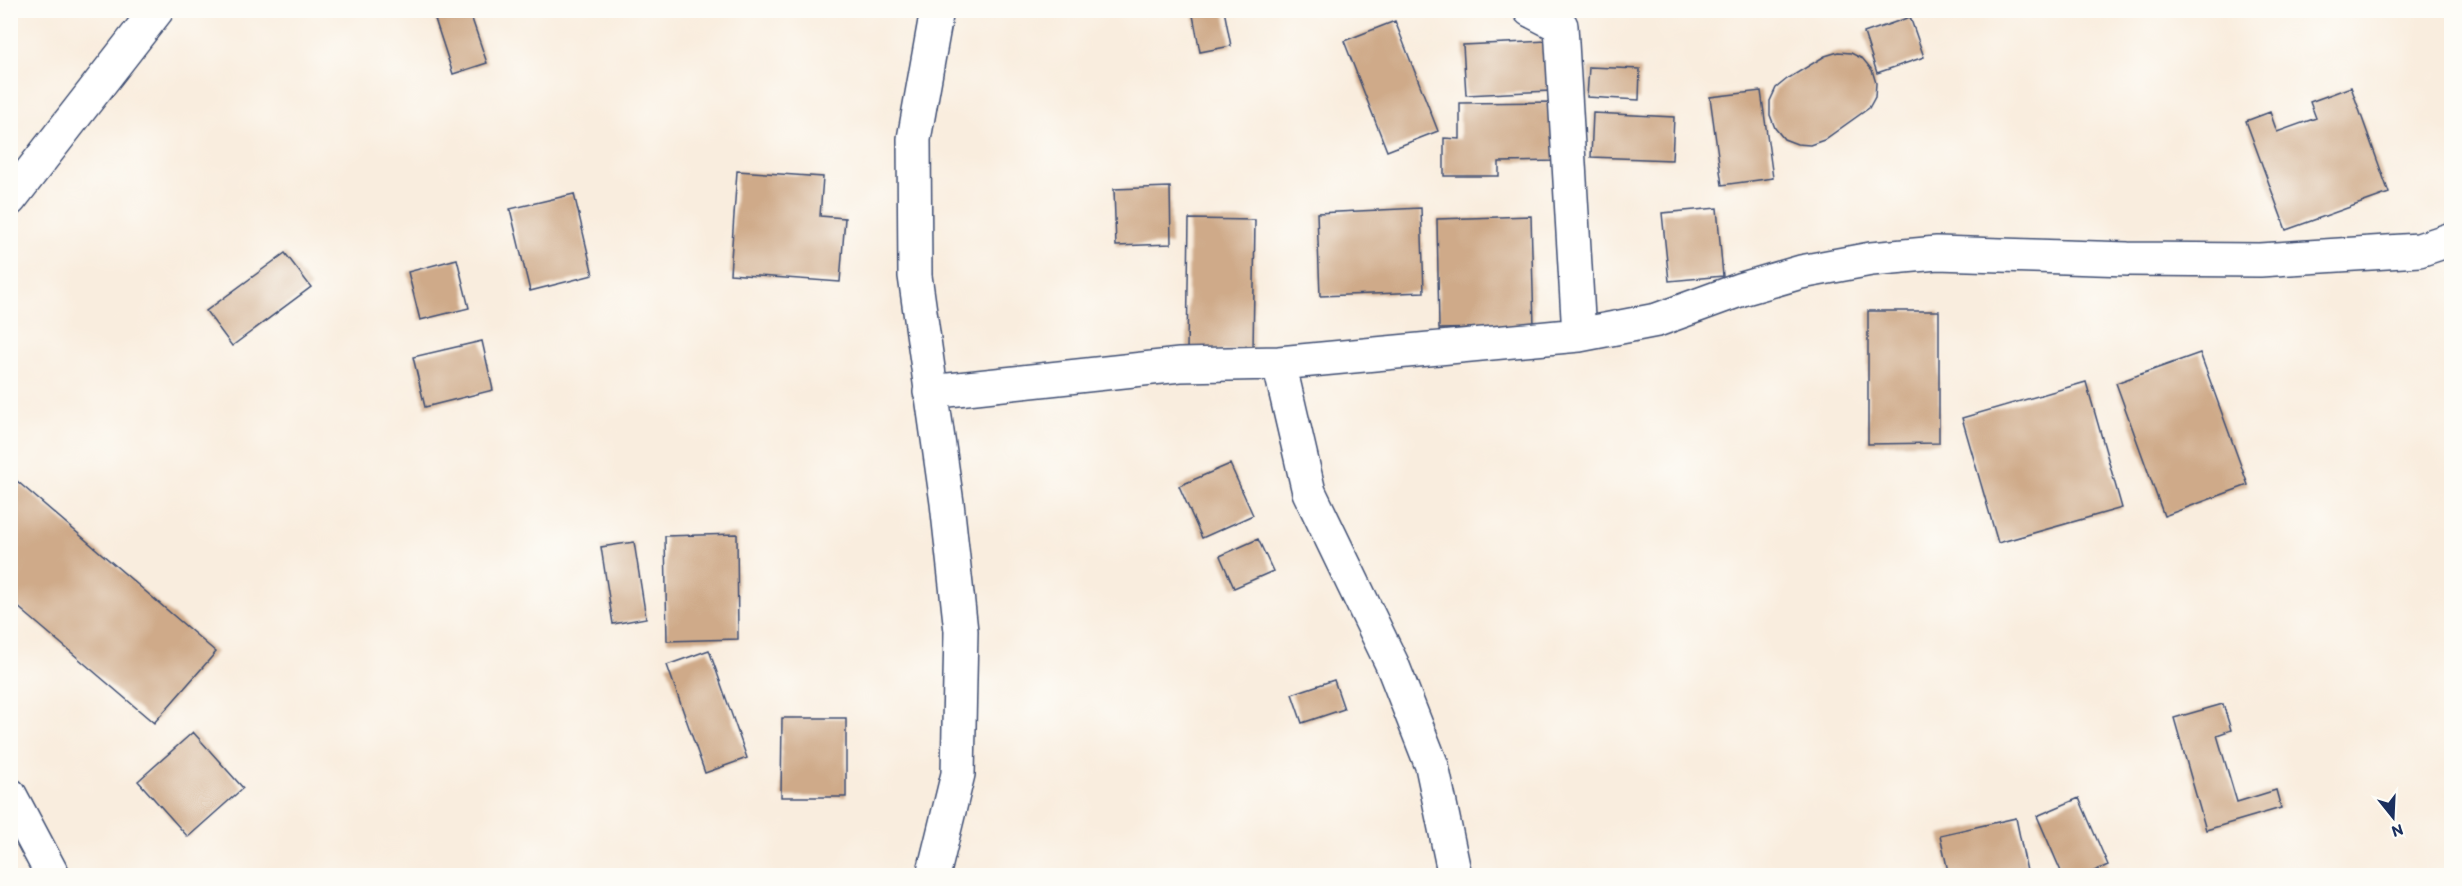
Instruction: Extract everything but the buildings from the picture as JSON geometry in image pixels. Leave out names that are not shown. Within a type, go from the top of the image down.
[{"type":"street","points":[[10,199],[157,10]]},
{"type":"street","points":[[933,876],[958,774],[961,631],[947,503],[915,276],[914,139],[937,10]]},
{"type":"street","points":[[1530,10],[1561,26],[1579,335]]},
{"type":"street","points":[[930,392],[1180,365],[1279,363],[1579,335],[1657,320],[1801,272],[1871,259],[1938,253],[2260,260],[2419,250],[2451,238]]},
{"type":"street","points":[[1279,363],[1309,492],[1392,664],[1432,766],[1455,876]]},
{"type":"street","points":[[10,795],[53,876]]}]
